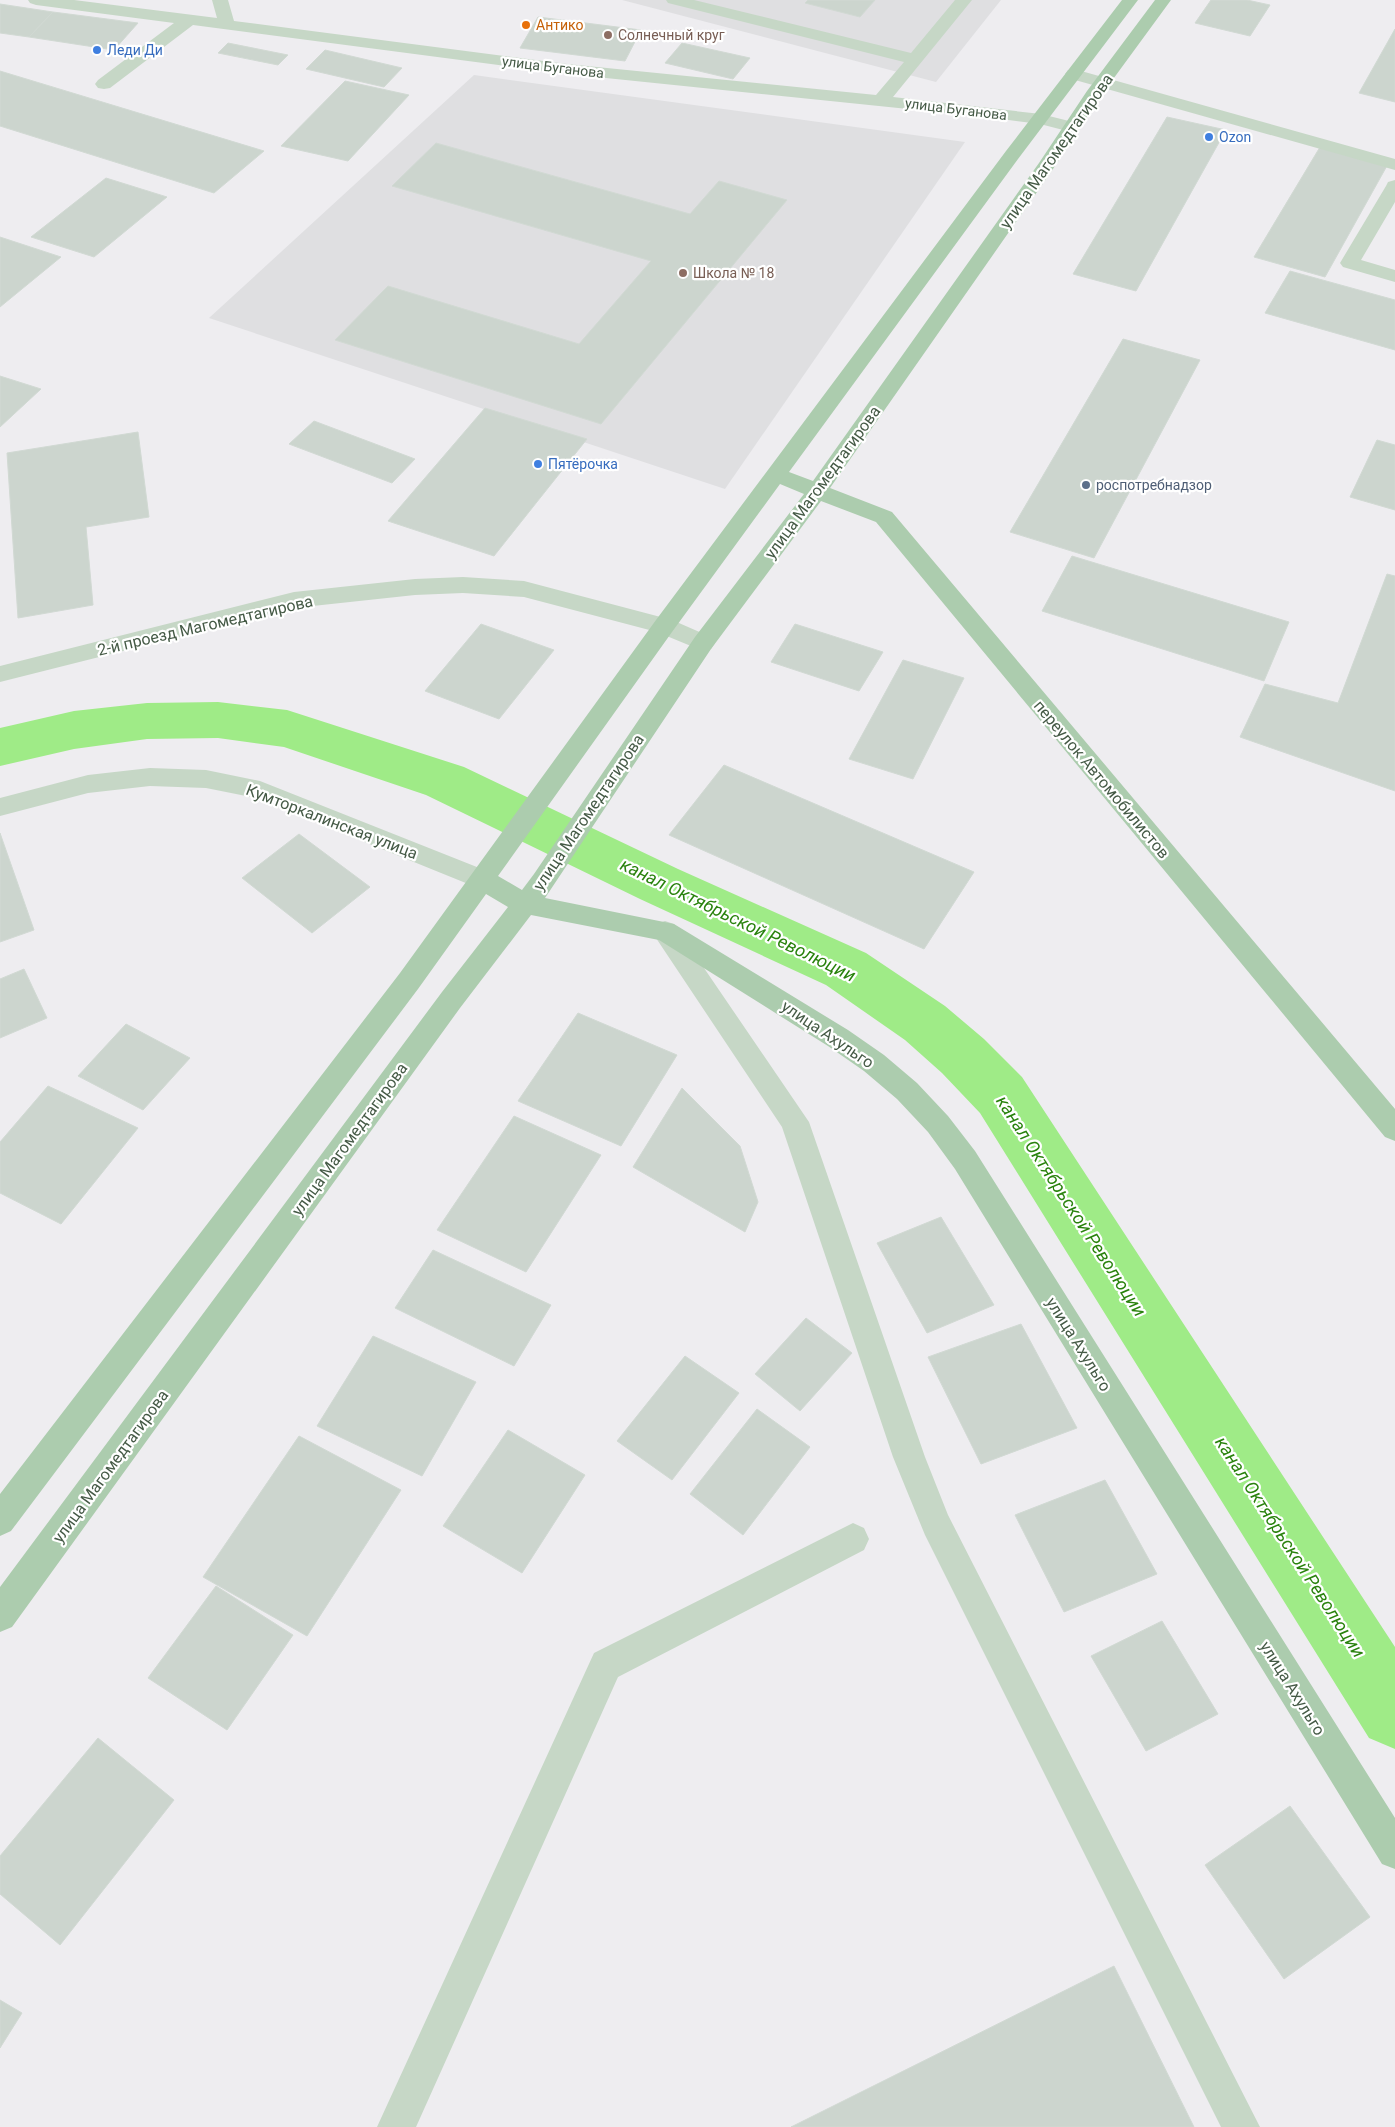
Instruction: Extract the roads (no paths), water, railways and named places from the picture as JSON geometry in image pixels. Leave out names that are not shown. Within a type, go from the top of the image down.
[{"type":"main road","name":"улица Магомедтагирова","points":[[0,1520],[409,982],[664,626],[1012,155],[1041,119],[1061,88],[1074,74],[1130,0]]},
{"type":"main road","name":"улица Магомедтагирова","points":[[0,1616],[451,1000],[543,881],[703,643],[817,491],[1071,127],[1164,0]]},
{"type":"main road","name":"переулок Автомобилистов","points":[[776,475],[884,517],[1395,1129]]},
{"type":"main road","points":[[490,870],[525,904],[665,931]]},
{"type":"main road","name":"улица Ахульго","points":[[665,931],[874,1063],[907,1091],[938,1124],[965,1160],[1395,1851]]},
{"type":"street","name":"улица Буганова","points":[[36,0],[568,70],[881,100],[1041,119],[1071,127]]},
{"type":"street","points":[[220,0],[226,25]]},
{"type":"street","points":[[674,0],[914,59]]},
{"type":"street","points":[[881,100],[964,0]]},
{"type":"street","points":[[104,84],[189,20]]},
{"type":"street","points":[[1074,74],[1395,165]]},
{"type":"street","points":[[1395,186],[1350,263],[1395,276]]},
{"type":"street","name":"2-й проезд Магомедтагирова","points":[[0,674],[294,600],[416,587],[463,585],[524,589],[664,626],[703,643]]},
{"type":"street","name":"Кумторкалинская улица","points":[[0,807],[88,784],[150,777],[206,778],[260,790],[490,870]]},
{"type":"street","points":[[665,931],[795,1122],[909,1457],[936,1524],[1241,2127]]},
{"type":"street","points":[[396,2127],[606,1665],[853,1539]]},
{"type":"waterway","name":"канал Октябрьской Революции","points":[[0,747],[74,730],[147,721],[218,720],[287,729],[445,781],[659,884],[846,969],[925,1023],[963,1056],[1001,1095],[1395,1712]]},
{"type":"place","name":"Антико","points":[[526,25]]},
{"type":"place","name":"Солнечный круг","points":[[608,35]]},
{"type":"place","name":"Леди Ди","points":[[97,50]]},
{"type":"place","name":"Ozon","points":[[1209,137]]},
{"type":"place","name":"Школа № 18","points":[[683,273]]},
{"type":"place","name":"Пятёрочка","points":[[538,464]]},
{"type":"place","name":"роспотребнадзор","points":[[1086,485]]}]
